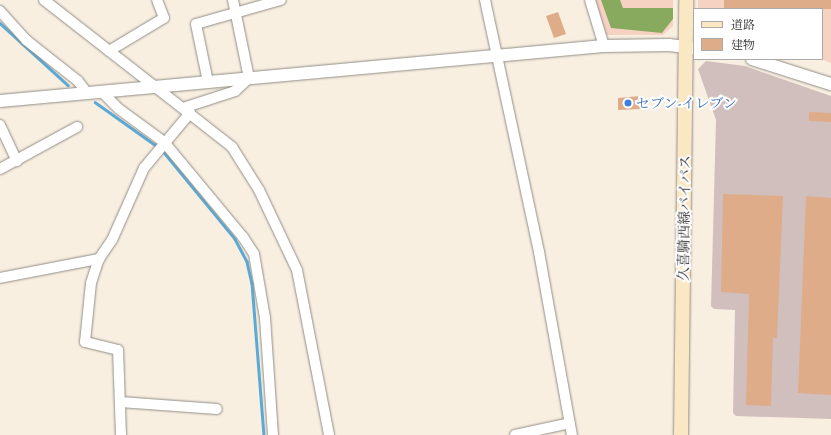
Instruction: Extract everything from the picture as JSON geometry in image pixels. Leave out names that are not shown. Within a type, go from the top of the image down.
[{"type":"main road","name":"久喜騎西線バイパス","points":[[681,435],[690,47],[686,0]]},
{"type":"street","points":[[44,0],[154,87],[187,110],[232,147],[259,190],[297,270],[329,435]]},
{"type":"street","points":[[109,51],[164,18],[158,0]]},
{"type":"street","points":[[233,0],[249,78]]},
{"type":"street","points":[[208,82],[196,24],[236,14],[281,0]]},
{"type":"street","points":[[485,0],[539,252],[572,435]]},
{"type":"street","points":[[590,0],[604,46]]},
{"type":"street","points":[[0,11],[26,40],[78,81],[87,93]]},
{"type":"street","points":[[0,101],[498,57],[604,46],[690,47]]},
{"type":"street","points":[[755,60],[831,84]]},
{"type":"street","points":[[120,435],[118,350],[86,342],[91,283],[99,260],[112,240],[144,168],[158,152],[187,110],[235,91],[249,78]]},
{"type":"street","points":[[101,91],[119,109],[164,142],[243,237],[254,254],[265,318],[273,435]]},
{"type":"street","points":[[0,125],[17,161]]},
{"type":"street","points":[[0,169],[77,127]]},
{"type":"street","points":[[0,278],[99,260]]},
{"type":"street","points":[[120,402],[217,409]]},
{"type":"street","points":[[515,435],[570,424]]},
{"type":"shaded area","points":[[594,0],[673,0],[673,26],[663,35],[605,35]]},
{"type":"shaded area","points":[[698,0],[831,0],[831,63],[823,60],[823,8],[698,8]]},
{"type":"shaded area","points":[[706,61],[745,66],[831,96],[831,419],[736,416],[733,413],[735,310],[714,309],[711,306],[716,120],[698,69]]},
{"type":"green space","points":[[601,0],[620,0],[623,8],[673,8],[673,19],[662,33],[611,28]]},
{"type":"building","points":[[724,0],[831,0],[831,9],[724,8]]},
{"type":"building","points":[[558,12],[566,34],[554,38],[546,16]]},
{"type":"building","points":[[640,96],[641,109],[618,110],[618,98]]},
{"type":"building","points":[[809,112],[831,113],[831,122],[809,121]]},
{"type":"building","points":[[723,194],[783,196],[777,338],[773,338],[771,406],[746,405],[749,294],[721,292]]},
{"type":"building","points":[[806,196],[831,198],[831,395],[798,393]]},
{"type":"waterway","points":[[0,23],[68,85]]},
{"type":"waterway","points":[[95,102],[158,147]]},
{"type":"waterway","points":[[162,150],[235,239],[247,262],[252,283],[264,435]]},
{"type":"place","name":"セブン-イレブン","points":[[628,103]]}]
